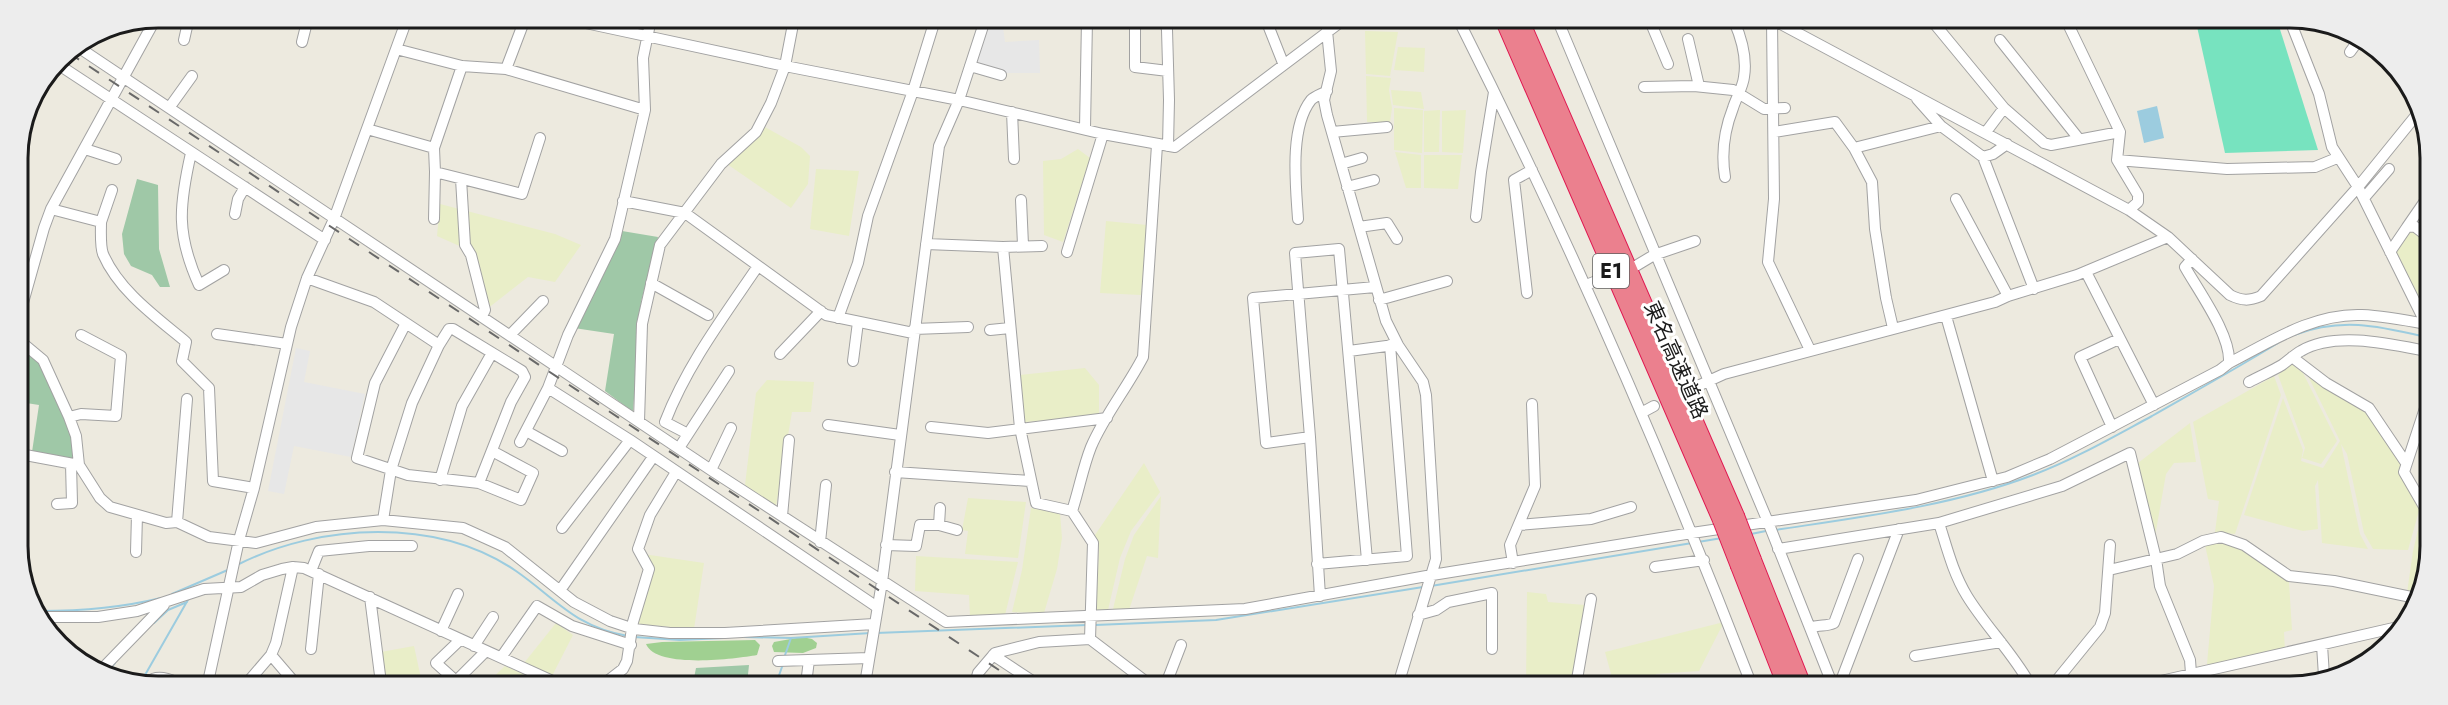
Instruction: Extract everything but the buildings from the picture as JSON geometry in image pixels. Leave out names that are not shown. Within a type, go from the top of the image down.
[{"type":"highway","name":"東名高速道路","points":[[1507,28],[1729,518]]},
{"type":"highway","name":"東名高速道路","points":[[1524,28],[1729,518],[1783,676]]},
{"type":"highway","name":"東名高速道路","points":[[1746,563],[1798,676]]},
{"type":"street","points":[[184,40],[187,28]]},
{"type":"street","points":[[302,42],[306,28]]},
{"type":"street","points":[[209,676],[239,540],[254,488],[287,344],[307,278],[334,219],[404,28]]},
{"type":"street","points":[[506,69],[522,28]]},
{"type":"street","points":[[612,28],[784,66],[959,100],[1103,134],[1176,147],[1332,28]]},
{"type":"street","points":[[520,442],[548,388],[568,335],[615,239],[645,110],[643,58],[649,28]]},
{"type":"street","points":[[639,421],[642,324],[660,245],[721,164],[756,132],[771,104],[784,66],[792,28]]},
{"type":"street","points":[[838,318],[858,263],[868,216],[913,91],[933,28]]},
{"type":"street","points":[[866,676],[873,624],[882,582],[939,146],[959,100],[982,28]]},
{"type":"street","points":[[1084,128],[1087,28]]},
{"type":"street","points":[[1135,28],[1136,68],[1168,71]]},
{"type":"street","points":[[1072,511],[1091,447],[1130,384],[1143,357],[1168,71],[1167,28]]},
{"type":"street","points":[[1269,28],[1284,63]]},
{"type":"street","points":[[1317,564],[1407,556],[1394,345],[1375,287],[1324,100],[1331,71],[1326,28]]},
{"type":"street","points":[[1463,28],[1586,285],[1704,560],[1748,676]]},
{"type":"street","points":[[1561,28],[1654,255],[1768,522],[1829,676]]},
{"type":"street","points":[[1653,28],[1668,64]]},
{"type":"street","points":[[1725,177],[1722,157],[1726,124],[1744,79],[1745,67],[1743,49],[1736,28]]},
{"type":"street","points":[[1773,28],[1779,109],[1774,132],[1774,199],[1768,262],[1810,350]]},
{"type":"street","points":[[1790,28],[2129,210],[2168,237],[2230,295],[2239,299],[2251,300],[2261,296],[2358,187],[2414,118]]},
{"type":"street","points":[[1938,28],[2004,108],[2044,143],[2051,145],[2120,132]]},
{"type":"street","points":[[2070,28],[2120,132],[2117,160],[2138,195],[2138,202],[2129,210]]},
{"type":"street","points":[[2293,28],[2319,94],[2331,147],[2364,198],[2420,312]]},
{"type":"street","points":[[29,283],[51,209],[150,29]]},
{"type":"street","points":[[1688,39],[1699,86]]},
{"type":"street","points":[[2000,40],[2079,140]]},
{"type":"street","points":[[2350,52],[2355,46]]},
{"type":"street","points":[[396,49],[462,66],[506,69],[645,110]]},
{"type":"street","points":[[84,51],[711,470],[946,622],[1090,625],[1245,609],[1432,575],[1916,500],[1993,481],[2050,459],[2298,328],[2326,319],[2360,315],[2420,323]]},
{"type":"street","points":[[434,219],[434,148],[462,66]]},
{"type":"street","points":[[970,66],[1001,75]]},
{"type":"street","points":[[64,68],[325,240]]},
{"type":"street","points":[[169,108],[192,76]]},
{"type":"street","points":[[1644,87],[1699,86],[1739,92],[1764,109],[1779,109]]},
{"type":"street","points":[[1298,219],[1296,171],[1299,130],[1312,99],[1327,91]]},
{"type":"street","points":[[1476,217],[1480,172],[1495,92]]},
{"type":"street","points":[[1912,93],[1941,126],[1983,157],[2034,289]]},
{"type":"street","points":[[1986,132],[2004,108]]},
{"type":"street","points":[[1012,112],[1014,159]]},
{"type":"street","points":[[1774,132],[1835,122],[1854,148],[1872,182],[1877,241],[1893,328]]},
{"type":"street","points":[[1854,148],[1941,126]]},
{"type":"street","points":[[1332,132],[1387,127]]},
{"type":"street","points":[[368,129],[434,148]]},
{"type":"street","points":[[1066,252],[1103,134]]},
{"type":"street","points":[[435,172],[522,194],[540,138]]},
{"type":"street","points":[[1983,157],[1993,154],[2007,144]]},
{"type":"street","points":[[85,149],[116,159]]},
{"type":"street","points":[[191,153],[183,189],[180,222],[187,260],[199,285],[224,270]]},
{"type":"street","points":[[1341,164],[1362,158]]},
{"type":"street","points":[[2117,160],[2227,169],[2315,167],[2337,158]]},
{"type":"street","points":[[2364,198],[2389,169]]},
{"type":"street","points":[[1527,293],[1514,180],[1532,170]]},
{"type":"street","points":[[461,179],[465,245],[471,255],[485,310],[482,316]]},
{"type":"street","points":[[1347,186],[1374,180]]},
{"type":"street","points":[[235,214],[238,199],[244,187]]},
{"type":"street","points":[[112,190],[101,222],[102,253],[120,281],[145,308],[186,342],[182,361],[209,388],[213,481],[254,488]]},
{"type":"street","points":[[1956,199],[2008,296]]},
{"type":"street","points":[[1021,200],[1023,245]]},
{"type":"street","points":[[623,201],[685,213],[826,315],[914,331],[968,327]]},
{"type":"street","points":[[2390,252],[2420,208]]},
{"type":"street","points":[[51,209],[101,222]]},
{"type":"street","points":[[1359,227],[1387,223],[1397,239]]},
{"type":"street","points":[[2407,226],[2414,226],[2420,231]]},
{"type":"street","points":[[1689,390],[1708,380],[1810,350],[1995,302],[2086,272],[2168,237]]},
{"type":"street","points":[[1634,267],[1654,255],[1695,241]]},
{"type":"street","points":[[926,244],[1042,246]]},
{"type":"street","points":[[1003,247],[1020,429],[1036,503],[1072,511],[1092,543],[1090,625],[1141,676]]},
{"type":"street","points":[[1320,596],[1310,437],[1294,253],[1339,249],[1367,560]]},
{"type":"street","points":[[2192,259],[2185,267],[2230,351],[2229,363]]},
{"type":"street","points":[[688,434],[665,422],[676,395],[689,369],[758,266]]},
{"type":"street","points":[[2086,272],[2154,405]]},
{"type":"street","points":[[307,278],[374,302],[439,345]]},
{"type":"street","points":[[1586,285],[1599,280]]},
{"type":"street","points":[[1379,300],[1447,281]]},
{"type":"street","points":[[651,283],[708,315]]},
{"type":"street","points":[[1310,437],[1266,443],[1253,298],[1343,288],[1375,287]]},
{"type":"street","points":[[510,335],[543,301]]},
{"type":"street","points":[[780,354],[821,311]]},
{"type":"street","points":[[1946,316],[1993,481]]},
{"type":"street","points":[[853,361],[858,322]]},
{"type":"street","points":[[406,323],[375,383],[357,458],[408,476],[479,483],[521,501],[533,473],[492,451]]},
{"type":"street","points":[[383,520],[391,470],[412,403],[439,345],[449,329],[453,328],[522,371],[525,377],[511,402],[479,483]]},
{"type":"street","points":[[990,330],[1010,328]]},
{"type":"street","points":[[69,417],[81,414],[116,416],[121,356],[81,334]]},
{"type":"street","points":[[217,334],[287,344]]},
{"type":"street","points":[[2112,427],[2080,357],[2119,339]]},
{"type":"street","points":[[2249,382],[2302,350],[2317,345],[2349,340],[2420,350]]},
{"type":"street","points":[[1349,351],[1394,345]]},
{"type":"street","points":[[1394,345],[1424,382],[1436,559],[1401,676]]},
{"type":"street","points":[[29,348],[43,360],[76,436],[72,503],[57,504]]},
{"type":"street","points":[[440,480],[462,406],[492,353]]},
{"type":"street","points":[[2292,357],[2326,384],[2369,408],[2406,463]]},
{"type":"street","points":[[679,448],[729,371]]},
{"type":"street","points":[[548,388],[630,440],[877,607]]},
{"type":"street","points":[[177,522],[187,399]]},
{"type":"street","points":[[1513,563],[1510,545],[1535,486],[1532,404]]},
{"type":"street","points":[[1641,413],[1654,406]]},
{"type":"street","points":[[931,427],[988,433],[1107,418]]},
{"type":"street","points":[[2420,422],[2404,472],[2420,500]]},
{"type":"street","points":[[828,425],[900,435]]},
{"type":"street","points":[[711,470],[731,428]]},
{"type":"street","points":[[525,431],[562,451]]},
{"type":"street","points":[[562,528],[630,440]]},
{"type":"street","points":[[782,516],[789,440]]},
{"type":"street","points":[[1778,549],[1939,523],[2062,486],[2130,453],[2156,559],[2160,586],[2190,660],[2192,676]]},
{"type":"street","points":[[28,455],[75,464],[100,498],[110,507],[166,523],[177,522],[209,537],[256,543],[316,526],[383,520],[463,528],[487,537],[520,557],[574,602],[610,621],[634,629],[670,633],[725,633],[873,624]]},
{"type":"street","points":[[561,589],[653,457]]},
{"type":"street","points":[[614,676],[622,669],[631,645],[633,622],[649,569],[639,549],[650,516],[676,472]]},
{"type":"street","points":[[895,472],[1030,481]]},
{"type":"street","points":[[820,542],[826,485]]},
{"type":"street","points":[[1519,525],[1591,519],[1631,507]]},
{"type":"street","points":[[939,525],[940,508]]},
{"type":"street","points":[[136,552],[137,515]]},
{"type":"street","points":[[1939,523],[1958,578],[1968,597],[2025,676]]},
{"type":"street","points":[[886,545],[916,546],[920,525],[939,525],[957,530]]},
{"type":"street","points":[[1843,676],[1899,529]]},
{"type":"street","points":[[2109,570],[2177,554],[2203,541],[2221,537],[2244,545],[2289,576],[2320,578],[2410,597]]},
{"type":"street","points":[[2060,676],[2100,627],[2105,614],[2110,545]]},
{"type":"street","points":[[311,649],[315,572],[319,551],[369,546],[411,546]]},
{"type":"street","points":[[1810,628],[1819,624],[1828,626],[1834,623],[1858,559]]},
{"type":"street","points":[[1655,567],[1704,560]]},
{"type":"street","points":[[253,676],[271,655],[276,643],[293,567]]},
{"type":"street","points":[[49,617],[98,617],[137,611],[204,589],[241,587],[262,575],[293,567],[315,572],[542,676]]},
{"type":"street","points":[[1418,615],[1436,610],[1448,602],[1491,593],[1492,649]]},
{"type":"street","points":[[441,631],[458,594]]},
{"type":"street","points":[[370,597],[380,676]]},
{"type":"street","points":[[1578,676],[1592,598]]},
{"type":"street","points":[[105,665],[166,603]]},
{"type":"street","points":[[502,657],[537,606],[572,627],[631,645]]},
{"type":"street","points":[[474,646],[493,617]]},
{"type":"street","points":[[977,676],[995,653],[1039,642],[1090,625]]},
{"type":"street","points":[[2210,676],[2391,629]]},
{"type":"street","points":[[450,676],[436,663],[460,640]]},
{"type":"street","points":[[1915,656],[2001,642]]},
{"type":"street","points":[[1169,676],[1181,645]]},
{"type":"street","points":[[2322,645],[2324,672]]},
{"type":"street","points":[[461,676],[486,651]]},
{"type":"street","points":[[778,661],[869,654]]},
{"type":"street","points":[[271,655],[289,676]]},
{"type":"street","points":[[993,655],[1025,676]]},
{"type":"street","points":[[807,676],[809,660]]},
{"type":"green space","points":[[2197,28],[2280,28],[2318,150],[2225,153]]},
{"type":"green space","points":[[1365,31],[1398,32],[1390,76],[1366,74]]},
{"type":"green space","points":[[1398,47],[1425,48],[1424,72],[1394,70]]},
{"type":"green space","points":[[1366,76],[1391,78],[1390,122],[1367,122]]},
{"type":"green space","points":[[1391,90],[1421,92],[1424,109],[1393,105]]},
{"type":"green space","points":[[1394,108],[1423,110],[1422,153],[1394,150]]},
{"type":"green space","points":[[1440,110],[1439,152],[1424,152],[1424,111]]},
{"type":"green space","points":[[1466,110],[1463,153],[1442,152],[1442,111]]},
{"type":"green space","points":[[763,126],[801,147],[810,156],[808,184],[791,208],[727,164]]},
{"type":"green space","points":[[1078,149],[1090,158],[1063,242],[1044,235],[1043,161],[1061,159]]},
{"type":"green space","points":[[1395,152],[1421,155],[1421,188],[1406,188]]},
{"type":"green space","points":[[1424,155],[1462,155],[1458,189],[1424,188]]},
{"type":"green space","points":[[816,169],[859,171],[849,236],[810,229]]},
{"type":"green space","points":[[137,179],[158,185],[159,249],[170,287],[160,287],[152,275],[131,266],[124,254],[122,234]]},
{"type":"green space","points":[[440,204],[555,234],[581,245],[555,282],[528,277],[487,309],[473,252],[437,236]]},
{"type":"green space","points":[[1106,221],[1147,225],[1141,295],[1100,293]]},
{"type":"green space","points":[[622,231],[658,237],[641,302],[633,412],[605,391],[614,334],[574,328]]},
{"type":"green space","points":[[2410,231],[2420,236],[2420,302],[2395,257],[2396,249]]},
{"type":"green space","points":[[28,354],[42,366],[72,438],[73,461],[32,452],[39,405],[28,403]]},
{"type":"green space","points":[[2290,363],[2303,373],[2337,441],[2321,464],[2302,458],[2305,448],[2278,375]]},
{"type":"green space","points":[[1085,368],[1099,385],[1099,416],[1025,422],[1020,375]]},
{"type":"green space","points":[[2307,374],[2367,411],[2404,458],[2420,507],[2408,550],[2373,549],[2364,533],[2347,454],[2341,444],[2360,534],[2368,549],[2322,543],[2318,480],[2315,486],[2318,529],[2303,531],[2244,515],[2283,398],[2303,450],[2301,461],[2323,468],[2340,441]]},
{"type":"green space","points":[[2274,376],[2281,395],[2235,534],[2215,532],[2219,501],[2208,499],[2193,422]]},
{"type":"green space","points":[[767,380],[814,382],[811,412],[792,412],[776,506],[745,485],[756,393]]},
{"type":"green space","points":[[2190,423],[2196,462],[2174,463],[2166,474],[2154,542],[2138,463]]},
{"type":"green space","points":[[1144,463],[1160,492],[1131,531],[1120,558],[1108,610],[1096,612],[1099,550],[1095,535]]},
{"type":"green space","points":[[1161,496],[1158,558],[1147,556],[1129,610],[1113,609],[1125,559],[1134,535]]},
{"type":"green space","points":[[968,498],[1026,502],[1018,558],[965,554],[968,531],[962,530]]},
{"type":"green space","points":[[1031,508],[1060,513],[1062,538],[1057,569],[1044,613],[1012,612],[1022,570]]},
{"type":"green space","points":[[2420,522],[2418,564],[2411,594],[2407,593]]},
{"type":"green space","points":[[2220,540],[2237,546],[2289,582],[2292,630],[2284,632],[2285,651],[2217,667],[2207,664],[2214,586],[2205,545]]},
{"type":"green space","points":[[643,554],[704,563],[694,629],[638,624],[636,621],[651,567]]},
{"type":"green space","points":[[916,556],[1018,562],[1005,615],[970,616],[969,595],[915,591]]},
{"type":"green space","points":[[1527,592],[1546,594],[1548,602],[1585,605],[1575,676],[1526,676]]},
{"type":"green space","points":[[1724,622],[1699,671],[1656,674],[1655,676],[1612,676],[1605,652]]},
{"type":"green space","points":[[556,623],[573,635],[552,676],[524,663]]},
{"type":"green space","points":[[802,637],[812,639],[817,643],[816,648],[803,653],[774,652],[772,646],[774,642]]},
{"type":"green space","points":[[755,640],[760,645],[757,655],[715,660],[680,660],[664,657],[653,652],[646,644],[662,642]]},
{"type":"green space","points":[[414,646],[420,676],[385,676],[381,652]]},
{"type":"green space","points":[[749,665],[748,676],[694,676],[696,668]]},
{"type":"green space","points":[[505,666],[528,676],[494,676]]},
{"type":"shaded area","points":[[988,28],[1003,28],[1005,42],[1039,40],[1040,73],[1005,73],[976,62]]},
{"type":"shaded area","points":[[296,348],[310,351],[304,382],[365,394],[351,457],[294,446],[284,494],[268,491]]},
{"type":"water","points":[[2157,106],[2164,138],[2144,143],[2137,111]]},
{"type":"waterway","points":[[2294,335],[2328,326],[2360,325],[2420,336]]},
{"type":"waterway","points":[[1775,530],[1938,503],[2033,475],[2123,432],[2278,343]]},
{"type":"waterway","points":[[1751,534],[1766,531]]},
{"type":"waterway","points":[[237,565],[270,551],[304,541],[341,534],[378,532],[415,534],[451,541],[485,554],[516,571],[580,619],[610,632],[628,636]]},
{"type":"waterway","points":[[1698,542],[1722,538]]},
{"type":"waterway","points":[[1431,586],[1692,543]]},
{"type":"waterway","points":[[172,594],[230,569]]},
{"type":"waterway","points":[[1095,625],[1216,620],[1423,587]]},
{"type":"waterway","points":[[46,611],[101,608],[161,598]]},
{"type":"waterway","points":[[145,675],[189,598]]},
{"type":"waterway","points":[[154,623],[168,610],[187,602]]},
{"type":"waterway","points":[[876,633],[1087,625]]},
{"type":"waterway","points":[[745,637],[791,638],[871,633]]},
{"type":"waterway","points":[[634,637],[680,640],[724,638]]},
{"type":"waterway","points":[[784,658],[791,638]]},
{"type":"waterway","points":[[111,668],[115,663]]},
{"type":"waterway","points":[[779,676],[783,664]]},
{"type":"railway","points":[[76,58],[1008,676]]}]
